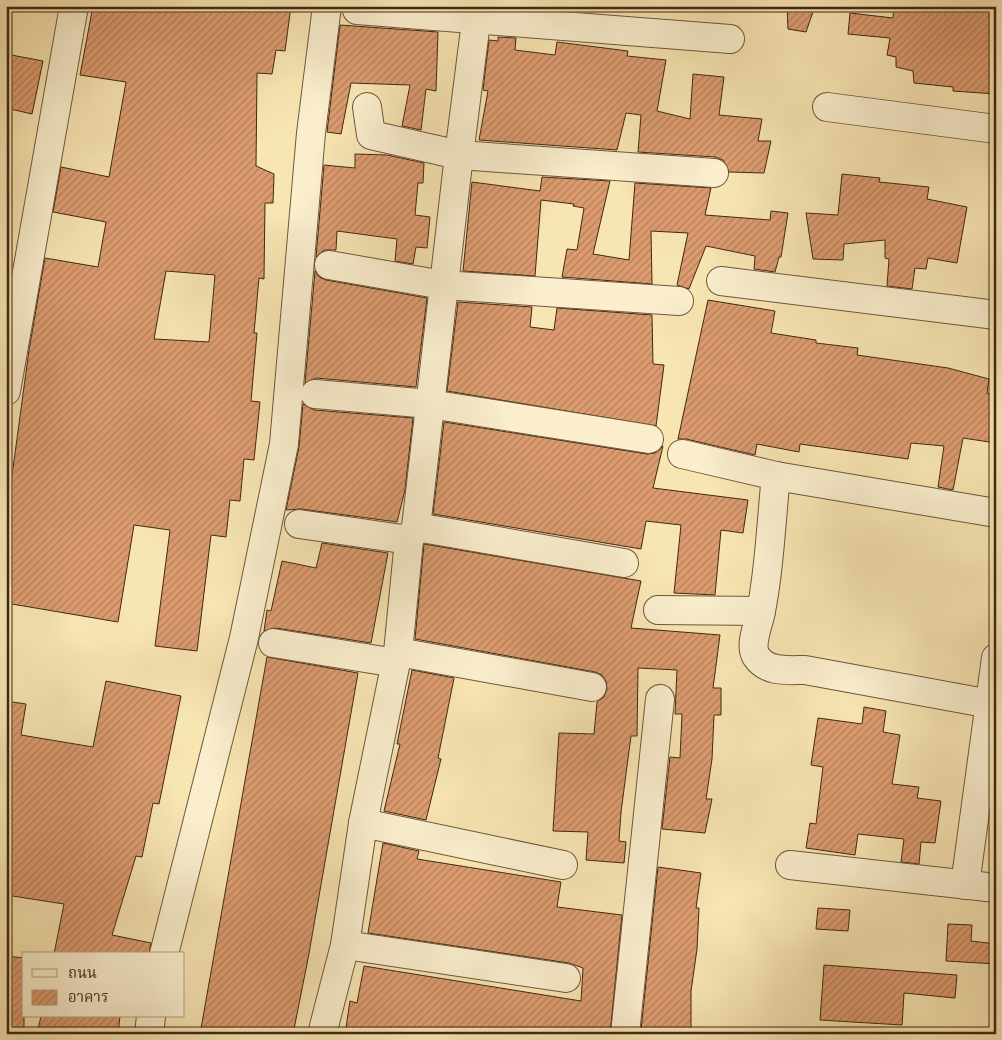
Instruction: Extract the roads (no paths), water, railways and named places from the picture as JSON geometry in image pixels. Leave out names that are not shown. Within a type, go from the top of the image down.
[{"type":"street","points":[[6,391],[74,6]]},
{"type":"street","points":[[165,952],[244,638],[284,444],[311,133],[327,6]]},
{"type":"street","points":[[357,10],[478,12],[730,39]]},
{"type":"street","points":[[322,1034],[345,945],[363,824],[397,658],[478,12]]},
{"type":"street","points":[[367,107],[362,136],[459,155],[714,173]]},
{"type":"street","points":[[827,107],[996,129]]},
{"type":"street","points":[[329,265],[443,285],[679,301]]},
{"type":"street","points":[[721,281],[996,315]]},
{"type":"street","points":[[315,394],[430,404],[649,439]]},
{"type":"street","points":[[682,454],[776,476],[996,513]]},
{"type":"street","points":[[776,476],[762,611],[754,640],[755,655],[764,665],[780,670],[805,670],[993,705]]},
{"type":"street","points":[[299,524],[412,533],[624,563]]},
{"type":"street","points":[[658,610],[762,611]]},
{"type":"street","points":[[273,643],[397,658],[592,687]]},
{"type":"street","points":[[964,885],[993,705],[996,658]]},
{"type":"street","points":[[625,1034],[660,699]]},
{"type":"street","points":[[363,824],[563,865]]},
{"type":"street","points":[[790,865],[996,888]]},
{"type":"street","points":[[345,945],[566,978]]},
{"type":"street","points":[[149,1034],[151,1018]]}]
